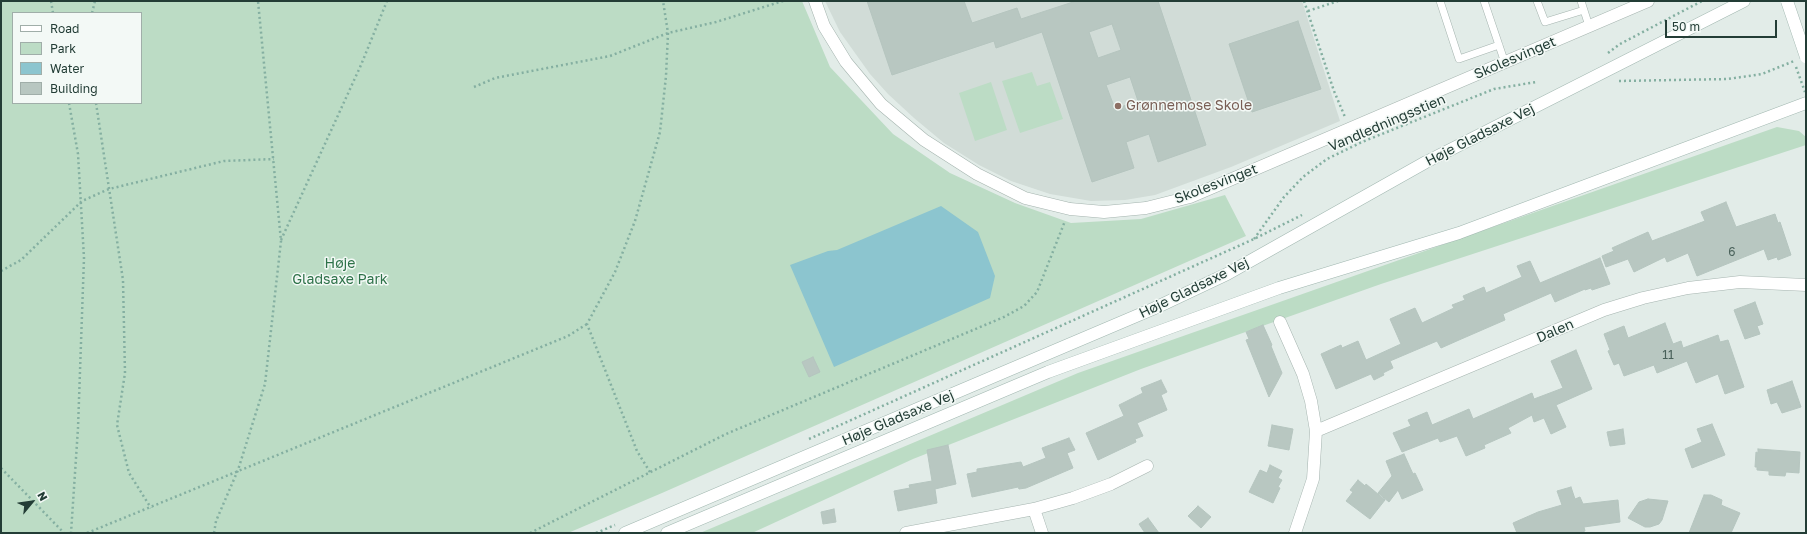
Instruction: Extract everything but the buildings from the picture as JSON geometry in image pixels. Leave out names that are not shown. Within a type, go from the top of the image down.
[{"type":"street","name":"Skolesvinget","points":[[815,1],[824,26],[846,62],[881,104],[924,140],[977,174],[1026,198],[1070,209],[1104,212],[1146,208],[1190,197],[1648,1]]},
{"type":"street","points":[[1698,24],[1724,1]]},
{"type":"street","name":"Høje Gladsaxe Vej","points":[[621,529],[1163,305],[1227,274],[1426,162],[1744,1]]},
{"type":"street","points":[[1787,1],[1802,58]]},
{"type":"street","name":"Høje Gladsaxe Vej","points":[[667,533],[1048,372],[1279,288],[1459,233],[1806,103]]},
{"type":"street","name":"Dalen","points":[[1316,432],[1604,310],[1643,298],[1688,288],[1740,282],[1806,285]]},
{"type":"street","points":[[1280,322],[1303,374],[1311,401],[1316,432],[1312,479],[1296,533]]},
{"type":"street","points":[[906,533],[1034,509],[1073,498],[1111,484],[1147,466]]},
{"type":"street","points":[[1034,509],[1042,533]]},
{"type":"lane","points":[[1440,1],[1459,59],[1499,45]]},
{"type":"lane","points":[[1484,1],[1505,63]]},
{"type":"lane","points":[[1538,1],[1544,22],[1584,10]]},
{"type":"lane","points":[[1581,1],[1589,26]]},
{"type":"path","points":[[51,1],[53,12]]},
{"type":"path","points":[[92,12],[95,1]]},
{"type":"path","points":[[214,533],[216,521],[238,470],[265,384],[281,241],[258,1]]},
{"type":"path","points":[[281,241],[361,65],[386,1]]},
{"type":"path","points":[[87,533],[568,336],[587,324],[615,272],[635,221],[660,132],[666,76],[668,33],[663,1]]},
{"type":"path","points":[[474,87],[495,78],[610,56],[668,33],[716,22],[783,1]]},
{"type":"path","points":[[1304,1],[1334,92],[1350,128]]},
{"type":"path","points":[[1308,11],[1338,1]]},
{"type":"path","points":[[1619,80],[1728,79],[1762,74],[1802,58]]},
{"type":"path","name":"Vandledningsstien","points":[[803,442],[1254,239],[1284,197],[1303,177],[1327,159],[1362,142],[1494,89],[1536,82]]},
{"type":"path","points":[[69,104],[78,154],[82,201],[84,258],[78,428],[71,533]]},
{"type":"path","points":[[96,104],[122,280],[125,373],[117,425],[129,473],[151,508]]},
{"type":"path","points":[[1,272],[21,260],[82,201],[109,189],[224,161],[274,159]]},
{"type":"path","points":[[530,533],[726,434],[1004,317],[1024,306],[1037,292],[1070,209]]},
{"type":"path","points":[[587,324],[637,451],[650,472]]},
{"type":"path","points":[[1,468],[64,533]]},
{"type":"path","points":[[596,533],[621,529]]},
{"type":"shaded area","name":"Grønnemose Skole","points":[[825,1],[1302,1],[1340,121],[1231,167],[1155,195],[1125,200],[1091,201],[1050,194],[1011,181],[979,165],[944,143],[914,118],[888,94],[870,74],[840,32]]},
{"type":"green space","name":"Høje Gladsaxe Park","points":[[1,1],[802,1],[830,67],[893,134],[950,173],[1015,203],[1071,223],[1141,219],[1225,195],[1246,236],[568,533],[1,533]]},
{"type":"green space","points":[[1032,72],[1037,86],[1050,82],[1063,119],[1020,133],[1002,81]]},
{"type":"green space","points":[[991,82],[1007,130],[975,141],[959,93]]},
{"type":"green space","points":[[1777,127],[1799,131],[1806,137],[1806,145],[1381,284],[1141,369],[913,459],[752,533],[700,533],[1078,373]]},
{"type":"water","points":[[941,206],[978,232],[995,276],[990,298],[834,367],[790,265],[828,251],[837,250]]},
{"type":"place","name":"Grønnemose Skole","points":[[1118,106]]}]
